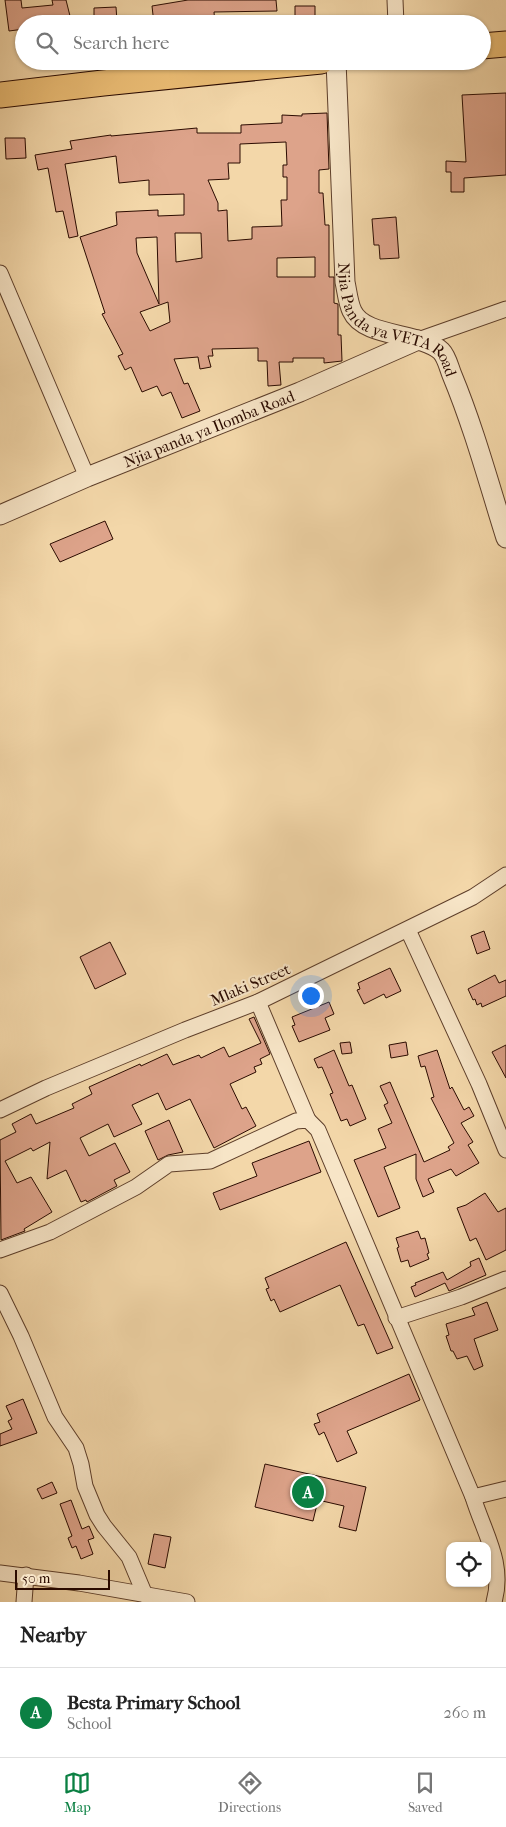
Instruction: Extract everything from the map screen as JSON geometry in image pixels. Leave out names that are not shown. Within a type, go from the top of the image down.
[{"type":"highway","points":[[491,45],[506,44]]},
{"type":"highway","points":[[0,95],[232,70]]},
{"type":"street","points":[[395,0],[396,15]]},
{"type":"street","name":"Njia Panda ya VETA Road","points":[[336,70],[345,282],[352,311],[357,318],[376,330],[418,340],[436,348],[444,355],[457,388],[506,538]]},
{"type":"street","points":[[0,274],[88,477]]},
{"type":"street","points":[[418,340],[506,309]]},
{"type":"street","name":"Njia panda ya Ilomba Road","points":[[0,515],[88,477],[300,392],[418,340]]},
{"type":"street","name":"Mlaki Street","points":[[0,1110],[46,1088],[258,1002],[474,897],[506,876]]},
{"type":"street","points":[[408,930],[479,1084],[506,1150]]},
{"type":"street","points":[[258,1002],[308,1120],[318,1130],[473,1497],[493,1552],[498,1574],[494,1602]]},
{"type":"street","points":[[0,1250],[50,1232],[136,1187],[169,1164],[210,1161],[296,1121],[308,1120]]},
{"type":"street","points":[[396,1318],[461,1297],[506,1279]]},
{"type":"street","points":[[0,1293],[21,1336],[55,1417],[76,1448],[85,1486],[96,1515],[129,1557],[145,1595]]},
{"type":"street","points":[[473,1497],[506,1489]]},
{"type":"street","points":[[0,1573],[26,1575],[170,1601],[187,1602]]},
{"type":"street","points":[[24,1602],[26,1575]]},
{"type":"building","points":[[5,0],[21,0],[22,8],[53,5],[52,0],[66,0],[70,15],[15,15],[15,30],[9,31]]},
{"type":"building","points":[[188,0],[276,0],[277,11],[214,12],[214,15],[153,15],[152,6]]},
{"type":"building","points":[[295,6],[315,6],[315,15],[295,15]]},
{"type":"building","points":[[116,7],[117,15],[94,15],[94,8]]},
{"type":"building","points":[[506,93],[506,175],[464,178],[464,192],[451,192],[451,172],[446,172],[446,161],[466,162],[462,95]]},
{"type":"building","points":[[327,113],[329,169],[319,170],[319,193],[323,193],[325,225],[329,225],[329,277],[334,277],[334,303],[338,304],[338,335],[341,335],[342,361],[324,363],[324,358],[293,358],[293,362],[279,362],[281,385],[268,386],[267,361],[258,361],[258,348],[212,349],[213,356],[208,356],[211,367],[200,369],[198,357],[174,359],[184,384],[188,383],[200,411],[182,418],[171,392],[162,396],[157,386],[142,392],[131,367],[125,370],[118,356],[123,354],[102,314],[105,313],[80,237],[117,225],[116,212],[158,210],[158,216],[184,215],[184,194],[149,195],[149,180],[119,183],[116,156],[65,164],[78,236],[69,238],[63,211],[56,212],[48,168],[38,170],[35,155],[72,149],[70,141],[111,135],[197,128],[197,133],[241,133],[241,125],[282,123],[282,115],[302,116],[302,114]],"holes":[[[286,142],[287,165],[283,165],[283,177],[287,177],[287,200],[281,200],[282,226],[252,227],[252,239],[228,241],[227,210],[218,211],[218,203],[208,180],[229,179],[228,163],[240,163],[240,144]],[[175,233],[201,233],[202,258],[176,262]],[[157,237],[159,304],[137,253],[136,238]],[[315,257],[315,277],[277,277],[277,258]],[[168,302],[170,322],[150,331],[140,312]]]},
{"type":"building","points":[[5,138],[25,138],[26,158],[6,159]]},
{"type":"building","points":[[396,217],[399,258],[380,259],[379,245],[374,245],[372,219]]},
{"type":"building","points":[[105,521],[113,539],[60,562],[50,544]]},
{"type":"building","points":[[484,931],[490,949],[477,954],[471,936]]},
{"type":"building","points":[[110,942],[126,974],[95,989],[80,957]]},
{"type":"building","points":[[390,968],[401,991],[386,998],[384,994],[364,1004],[357,990],[360,989],[358,983]]},
{"type":"building","points":[[495,975],[499,983],[506,980],[506,996],[482,1007],[481,1003],[477,1005],[468,989]]},
{"type":"building","points":[[329,1002],[334,1014],[325,1018],[330,1030],[299,1042],[292,1026],[295,1025],[292,1017]]},
{"type":"building","points":[[254,1017],[270,1054],[260,1059],[262,1064],[254,1067],[256,1072],[230,1084],[242,1109],[246,1107],[256,1126],[214,1148],[190,1099],[166,1110],[158,1093],[132,1105],[142,1124],[114,1137],[108,1124],[80,1138],[89,1156],[115,1143],[130,1172],[114,1180],[117,1186],[87,1202],[86,1200],[81,1202],[66,1170],[47,1179],[50,1142],[33,1151],[31,1148],[5,1161],[17,1183],[31,1177],[52,1212],[24,1229],[25,1231],[1,1240],[0,1140],[16,1132],[12,1124],[31,1114],[36,1124],[74,1108],[72,1104],[92,1094],[89,1087],[167,1054],[173,1065],[199,1055],[201,1058],[224,1047],[229,1057],[261,1043],[249,1019]]},
{"type":"building","points":[[350,1042],[352,1053],[342,1054],[340,1043]]},
{"type":"building","points":[[406,1042],[408,1055],[391,1058],[389,1045]]},
{"type":"building","points":[[506,1045],[506,1078],[492,1052]]},
{"type":"building","points":[[334,1050],[349,1086],[352,1085],[366,1119],[350,1126],[347,1119],[341,1121],[330,1094],[333,1093],[322,1067],[318,1068],[314,1059]]},
{"type":"building","points":[[437,1050],[450,1089],[452,1087],[464,1110],[469,1107],[474,1116],[461,1123],[473,1142],[468,1145],[479,1163],[456,1176],[451,1169],[428,1179],[434,1192],[423,1197],[416,1179],[416,1154],[384,1167],[400,1208],[378,1217],[354,1160],[386,1148],[378,1129],[392,1123],[384,1105],[388,1103],[380,1086],[390,1082],[424,1162],[450,1150],[448,1147],[454,1143],[431,1098],[434,1097],[425,1066],[421,1067],[418,1056]]},
{"type":"building","points":[[169,1120],[183,1152],[168,1155],[158,1160],[145,1131]]},
{"type":"building","points":[[309,1141],[321,1172],[220,1210],[213,1193],[257,1176],[252,1163]]},
{"type":"building","points":[[485,1193],[498,1212],[506,1208],[506,1250],[486,1260],[476,1238],[470,1241],[457,1208],[466,1205]]},
{"type":"building","points":[[418,1231],[421,1239],[425,1238],[429,1259],[410,1267],[408,1260],[401,1262],[396,1238]]},
{"type":"building","points":[[346,1242],[393,1348],[377,1354],[364,1324],[358,1326],[340,1285],[280,1312],[274,1299],[271,1301],[266,1289],[269,1288],[265,1278]]},
{"type":"building","points":[[479,1258],[486,1275],[449,1291],[445,1283],[415,1297],[411,1287],[416,1285],[415,1283],[443,1272],[447,1280],[471,1266],[470,1262]]},
{"type":"building","points":[[487,1302],[498,1330],[474,1339],[483,1366],[474,1370],[467,1356],[457,1359],[453,1351],[451,1351],[446,1336],[449,1335],[446,1324],[475,1315],[472,1308]]},
{"type":"building","points":[[409,1374],[420,1400],[347,1431],[357,1453],[337,1462],[324,1432],[319,1435],[314,1424],[320,1422],[317,1414]]},
{"type":"building","points":[[23,1399],[37,1433],[0,1446],[0,1434],[12,1429],[8,1421],[12,1419],[6,1406]]},
{"type":"building","points":[[265,1464],[366,1487],[356,1531],[339,1527],[344,1506],[318,1500],[313,1521],[255,1507]]},
{"type":"building","points":[[52,1482],[57,1493],[42,1499],[37,1489]]},
{"type":"building","points":[[71,1500],[82,1529],[89,1526],[94,1538],[88,1540],[93,1554],[81,1559],[76,1546],[72,1548],[68,1538],[72,1536],[60,1504]]},
{"type":"building","points":[[154,1534],[171,1537],[165,1568],[148,1564]]},
{"type":"place","name":"Besta Primary School","points":[[308,1492]]}]
